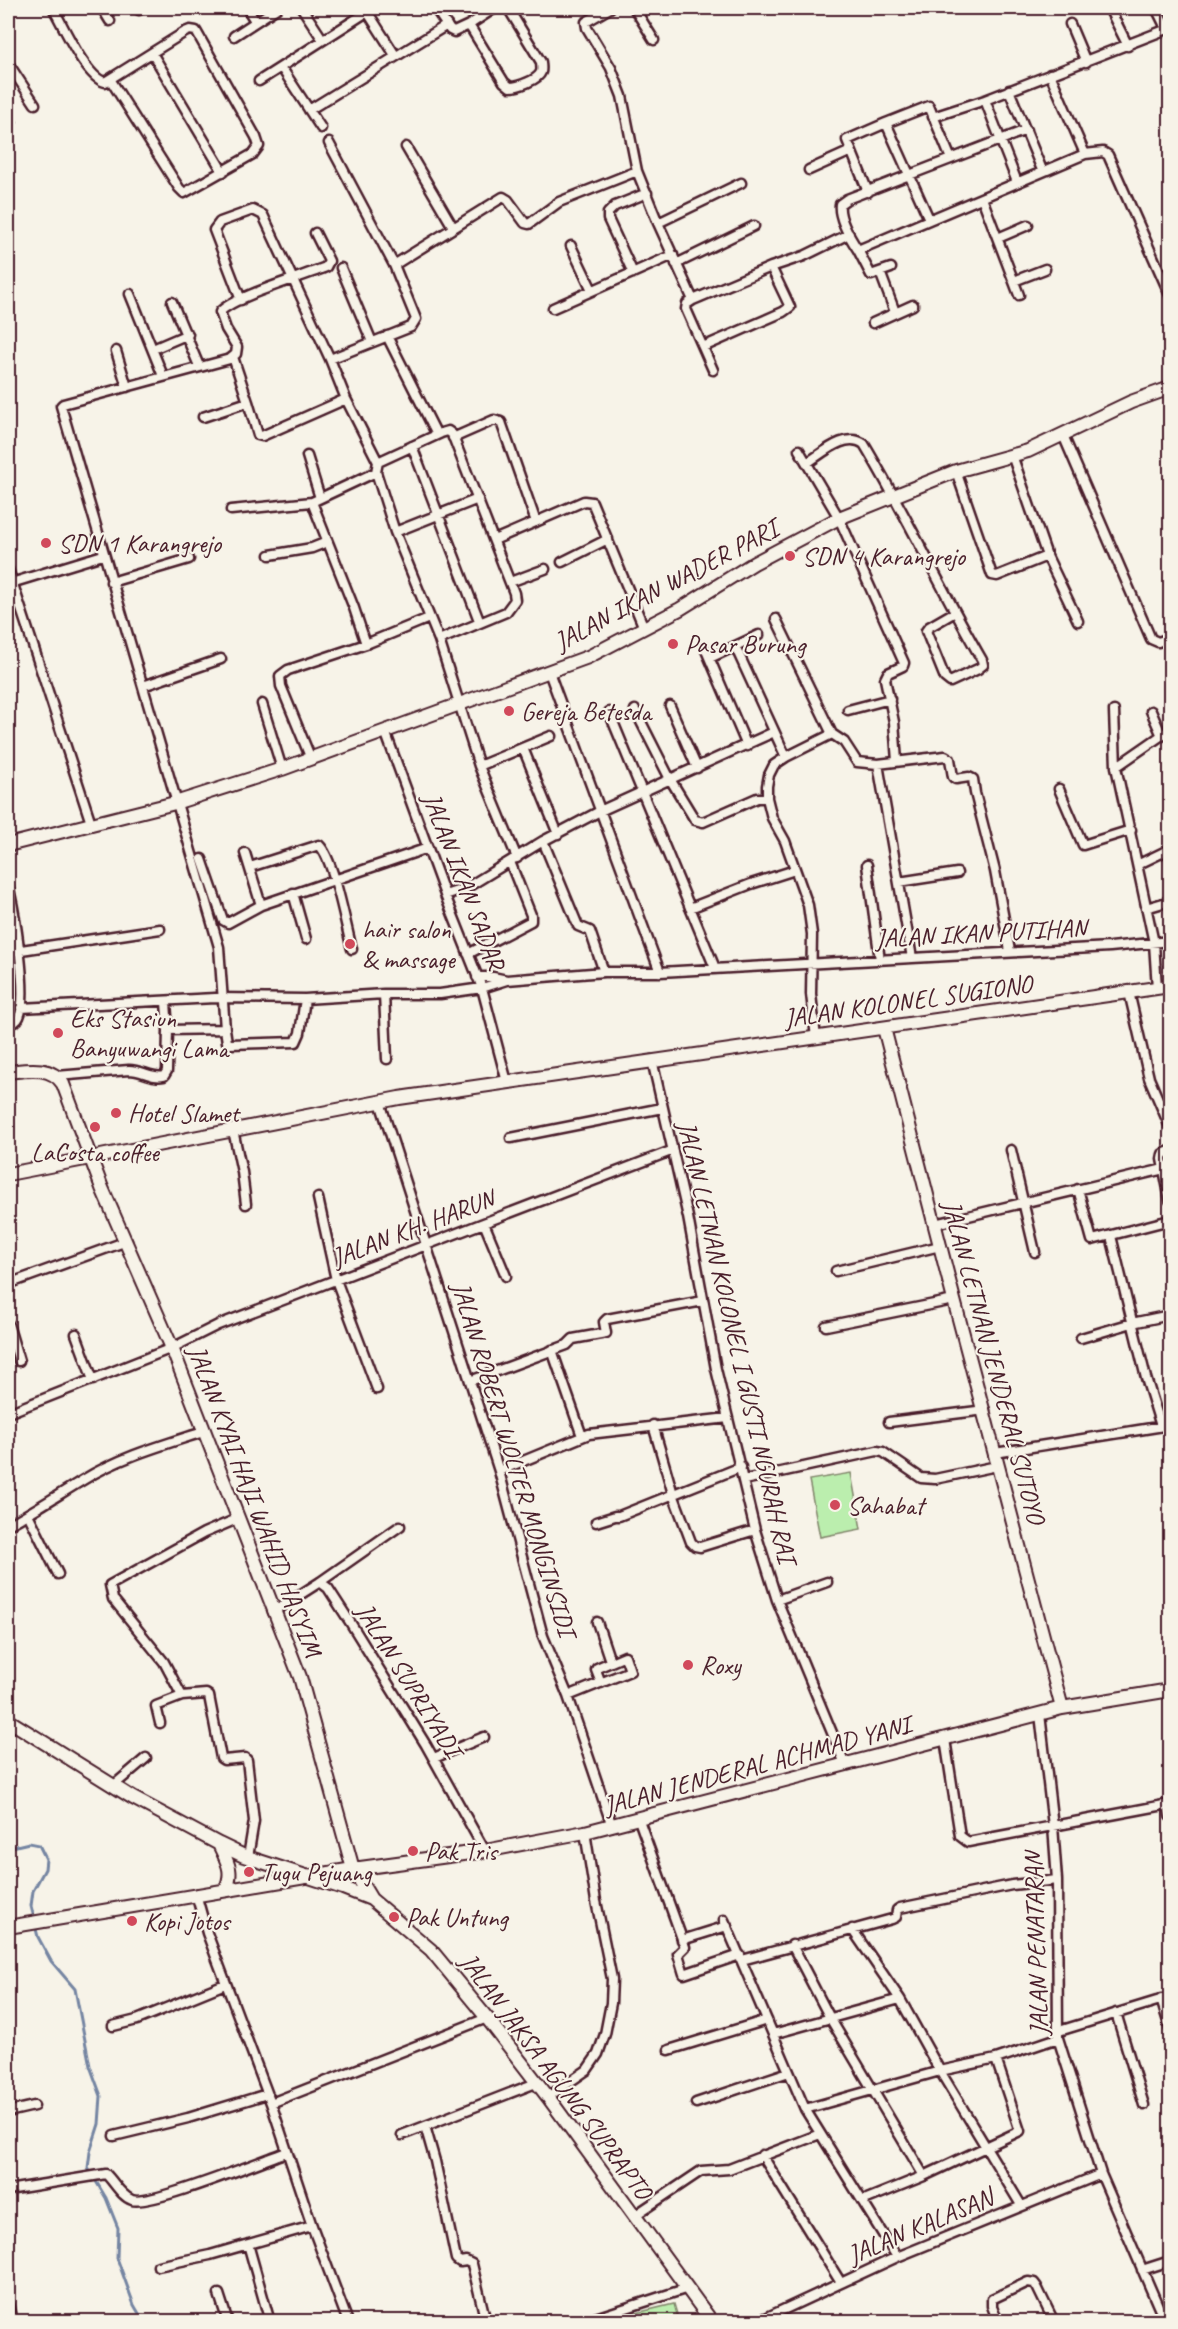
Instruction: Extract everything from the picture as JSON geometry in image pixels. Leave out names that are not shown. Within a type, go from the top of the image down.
[{"type":"main road","name":"JALAN IKAN WADER PARI","points":[[8,844],[175,802],[282,769],[588,657],[680,609],[754,563],[839,518],[956,471],[1041,446],[1123,406],[1170,388]]},
{"type":"main road","name":"JALAN KOLONEL SUGIONO","points":[[8,1174],[380,1102],[652,1060],[1170,986]]},
{"type":"main road","name":"JALAN LETNAN JENDERAL SUTOYO","points":[[884,1028],[1062,1708]]},
{"type":"main road","points":[[8,1072],[42,1070],[57,1076]]},
{"type":"main road","name":"JALAN KYAI HAJI WAHID HASYIM","points":[[57,1076],[67,1095],[90,1158],[172,1348],[300,1677],[353,1869]]},
{"type":"main road","name":"JALAN JENDERAL ACHMAD YANI","points":[[8,1927],[196,1894],[485,1851],[585,1832],[639,1820],[1062,1708],[1170,1690]]},
{"type":"main road","points":[[8,1720],[112,1786],[219,1844],[248,1857],[310,1876],[371,1899]]},
{"type":"main road","points":[[219,1844],[230,1870],[226,1890]]},
{"type":"main road","name":"JALAN JAKSA AGUNG SUPRAPTO","points":[[353,1869],[371,1899],[431,1950],[487,2018],[548,2097],[712,2322]]},
{"type":"street","points":[[53,8],[90,72],[99,81],[105,82],[190,30],[196,31],[256,136],[259,146],[253,154],[184,193],[110,79]]},
{"type":"street","points":[[102,8],[110,21]]},
{"type":"street","points":[[247,8],[255,21]]},
{"type":"street","points":[[234,36],[277,8]]},
{"type":"street","points":[[302,8],[323,40]]},
{"type":"street","points":[[435,8],[454,32],[495,8]]},
{"type":"street","points":[[469,25],[504,82],[510,87],[516,87],[539,75],[542,70],[541,62],[508,8]]},
{"type":"street","points":[[610,8],[586,22],[587,28],[612,68],[622,96],[637,171],[693,300]]},
{"type":"street","points":[[634,8],[654,40]]},
{"type":"street","points":[[1109,8],[1128,45]]},
{"type":"street","points":[[933,117],[986,100],[1169,29],[1156,8]]},
{"type":"street","points":[[259,81],[366,10],[396,55]]},
{"type":"street","points":[[1070,24],[1086,62]]},
{"type":"street","points":[[309,110],[447,25]]},
{"type":"street","points":[[152,53],[223,172]]},
{"type":"street","points":[[8,63],[35,104]]},
{"type":"street","points":[[281,66],[321,128]]},
{"type":"street","points":[[1050,74],[1085,154]]},
{"type":"street","points":[[1009,90],[1042,170]]},
{"type":"street","points":[[986,100],[1017,182]]},
{"type":"street","points":[[868,192],[847,140],[886,123],[929,106],[951,159]]},
{"type":"street","points":[[886,123],[929,219]]},
{"type":"street","points":[[891,268],[873,276],[869,274],[839,210],[840,204],[1026,130]]},
{"type":"street","points":[[329,143],[394,265],[416,322],[411,327],[330,359]]},
{"type":"street","points":[[406,147],[453,227]]},
{"type":"street","points":[[809,170],[851,151]]},
{"type":"street","points":[[858,250],[1042,170],[1085,154],[1103,152],[1108,155],[1166,275],[1170,295]]},
{"type":"street","points":[[394,265],[503,197],[508,200],[525,223],[529,224],[560,202],[637,171]]},
{"type":"street","points":[[658,223],[741,183]]},
{"type":"street","points":[[633,273],[608,219],[608,213],[615,206],[647,193]]},
{"type":"street","points":[[982,198],[1019,295]]},
{"type":"street","points":[[241,300],[214,233],[215,227],[220,222],[250,211],[260,212],[330,359],[346,399],[378,462],[376,472],[395,532],[439,640],[479,766],[514,860],[531,915],[531,921],[468,954]]},
{"type":"street","points":[[998,238],[1028,225]]},
{"type":"street","points":[[676,264],[754,226]]},
{"type":"street","points":[[315,233],[329,261],[326,267],[241,300],[225,307],[220,312],[226,329],[237,347],[233,357],[260,436],[346,399]]},
{"type":"street","points":[[713,370],[686,309],[687,304],[771,267],[804,256],[849,234]]},
{"type":"street","points":[[572,246],[592,290]]},
{"type":"street","points":[[553,308],[672,255]]},
{"type":"street","points":[[703,347],[790,307],[771,267]]},
{"type":"street","points":[[341,268],[372,342]]},
{"type":"street","points":[[1014,281],[1045,269]]},
{"type":"street","points":[[880,273],[895,312]]},
{"type":"street","points":[[130,294],[163,376]]},
{"type":"street","points":[[172,302],[188,334],[199,366]]},
{"type":"street","points":[[873,322],[913,305]]},
{"type":"street","points":[[153,349],[188,334]]},
{"type":"street","points":[[387,336],[437,435]]},
{"type":"street","points":[[116,351],[127,387]]},
{"type":"street","points":[[233,357],[63,404],[60,410],[143,686],[219,956],[227,1042],[230,1044],[296,1042],[300,1033],[304,999]]},
{"type":"street","points":[[203,417],[248,402]]},
{"type":"street","points":[[453,438],[494,420],[501,422],[536,522]]},
{"type":"street","points":[[378,462],[448,431],[453,438],[510,582],[515,600],[506,612],[439,640]]},
{"type":"street","points":[[1063,435],[1151,639],[1158,642],[1170,638]]},
{"type":"street","points":[[807,463],[846,440],[856,439],[864,444],[894,494],[983,665],[950,682],[945,678],[926,631],[955,612]]},
{"type":"street","points":[[412,446],[480,623]]},
{"type":"street","points":[[799,450],[839,518],[904,663],[903,666],[886,676],[885,683],[890,699],[897,761]]},
{"type":"street","points":[[1012,455],[1047,556],[1078,621]]},
{"type":"street","points":[[307,456],[327,542],[366,644]]},
{"type":"street","points":[[956,471],[992,575],[998,576],[1047,556]]},
{"type":"street","points":[[231,510],[316,500],[376,472]]},
{"type":"street","points":[[395,532],[478,499]]},
{"type":"street","points":[[494,540],[584,501],[589,501],[595,505],[644,628]]},
{"type":"street","points":[[562,562],[608,539]]},
{"type":"street","points":[[270,555],[312,548],[327,542]]},
{"type":"street","points":[[10,583],[103,555]]},
{"type":"street","points":[[111,582],[189,559]]},
{"type":"street","points":[[8,569],[10,583],[92,823]]},
{"type":"street","points":[[510,582],[545,569]]},
{"type":"street","points":[[311,759],[281,686],[280,676],[288,670],[366,644],[429,618]]},
{"type":"street","points":[[776,619],[832,735],[844,742],[857,762],[878,764],[945,756],[950,759],[954,778],[973,779],[995,871],[1010,951]]},
{"type":"street","points":[[710,658],[759,635]]},
{"type":"street","points":[[735,646],[786,757]]},
{"type":"street","points":[[705,648],[747,747]]},
{"type":"street","points":[[143,686],[221,659]]},
{"type":"street","points":[[549,672],[660,972]]},
{"type":"street","points":[[848,710],[890,699]]},
{"type":"street","points":[[262,704],[282,769]]},
{"type":"street","points":[[670,706],[697,768]]},
{"type":"street","points":[[635,710],[670,779],[695,820],[698,822],[756,798],[767,798]]},
{"type":"street","points":[[1114,711],[1116,767],[1139,864],[1154,943],[1157,988]]},
{"type":"street","points":[[1116,767],[1166,734],[1151,711]]},
{"type":"street","points":[[609,712],[715,968]]},
{"type":"street","name":"JALAN IKAN SADAR","points":[[385,731],[482,988],[507,1082]]},
{"type":"street","points":[[445,895],[466,888],[543,841],[600,811],[747,747],[774,732]]},
{"type":"street","points":[[816,1038],[810,964],[812,934],[808,905],[785,841],[772,818],[767,798],[769,775],[774,765],[832,735]]},
{"type":"street","points":[[479,766],[550,736]]},
{"type":"street","points":[[523,748],[558,834]]},
{"type":"street","points":[[878,764],[912,958]]},
{"type":"street","points":[[1059,789],[1083,845],[1087,846],[1131,830]]},
{"type":"street","points":[[543,841],[578,926],[590,931],[604,972]]},
{"type":"street","points":[[250,867],[319,845],[325,851],[335,880],[352,949]]},
{"type":"street","points":[[202,859],[224,922],[228,923],[261,905],[293,893],[428,848]]},
{"type":"street","points":[[1139,864],[1170,849]]},
{"type":"street","points":[[245,853],[261,905]]},
{"type":"street","points":[[867,864],[880,960]]},
{"type":"street","points":[[690,908],[751,884],[795,870]]},
{"type":"street","points":[[899,882],[957,873]]},
{"type":"street","points":[[8,885],[19,949],[21,1008],[17,1020],[8,1023]]},
{"type":"street","points":[[293,893],[306,939]]},
{"type":"street","points":[[1146,908],[1170,901]]},
{"type":"street","points":[[8,952],[160,929]]},
{"type":"street","name":"JALAN IKAN PUTIHAN","points":[[507,980],[604,972],[660,972],[1110,947],[1170,941]]},
{"type":"street","points":[[477,977],[507,980]]},
{"type":"street","points":[[21,1008],[223,998],[304,999],[384,994],[440,994],[482,988],[507,980]]},
{"type":"street","points":[[1129,992],[1149,1078],[1170,1127]]},
{"type":"street","points":[[384,994],[387,1059]]},
{"type":"street","points":[[57,1076],[129,1070],[162,1077],[167,1071],[166,1002]]},
{"type":"street","points":[[168,1030],[225,1029]]},
{"type":"street","name":"JALAN LETNAN KOLONEL I GUSTI NGURAH RAI","points":[[652,1060],[671,1151],[688,1216],[728,1418],[755,1530],[777,1600],[845,1764]]},
{"type":"street","name":"JALAN ROBERT WOLTER MONGINSIDI","points":[[380,1102],[499,1471],[543,1636],[568,1696],[612,1826]]},
{"type":"street","points":[[511,1138],[662,1108]]},
{"type":"street","points":[[233,1130],[246,1204]]},
{"type":"street","points":[[1011,1150],[1035,1252]]},
{"type":"street","name":"JALAN KH. HARUN","points":[[8,1413],[172,1348],[218,1325],[671,1151]]},
{"type":"street","points":[[1170,1151],[1163,1154],[1170,1200]]},
{"type":"street","points":[[935,1224],[1164,1169]]},
{"type":"street","points":[[1078,1189],[1090,1238],[1095,1240],[1170,1221]]},
{"type":"street","points":[[318,1198],[336,1280],[377,1389]]},
{"type":"street","points":[[484,1223],[506,1276]]},
{"type":"street","points":[[1111,1236],[1132,1323],[1161,1426]]},
{"type":"street","points":[[8,1284],[126,1241]]},
{"type":"street","points":[[836,1271],[940,1246]]},
{"type":"street","points":[[826,1326],[954,1300]]},
{"type":"street","points":[[470,1381],[570,1344],[573,1340],[606,1333],[604,1322],[607,1319],[703,1301]]},
{"type":"street","points":[[1081,1338],[1170,1315]]},
{"type":"street","points":[[8,1324],[20,1361]]},
{"type":"street","points":[[76,1334],[93,1380]]},
{"type":"street","points":[[552,1350],[582,1436]]},
{"type":"street","points":[[889,1422],[985,1410]]},
{"type":"street","points":[[499,1471],[582,1436],[653,1425],[728,1418]]},
{"type":"street","points":[[653,1425],[673,1494],[691,1542],[700,1547],[755,1530]]},
{"type":"street","points":[[744,1480],[877,1451],[884,1452],[921,1478],[935,1479],[996,1460],[1170,1425]]},
{"type":"street","points":[[8,1525],[82,1480],[124,1460],[203,1432]]},
{"type":"street","points":[[596,1522],[615,1515],[619,1516],[741,1467]]},
{"type":"street","points":[[28,1514],[58,1574]]},
{"type":"street","points":[[182,1696],[164,1662],[114,1599],[110,1585],[204,1533],[237,1519]]},
{"type":"street","points":[[273,1612],[400,1526]]},
{"type":"street","name":"JALAN SUPRIYADI","points":[[320,1582],[328,1588],[434,1758],[485,1851]]},
{"type":"street","points":[[777,1600],[827,1582]]},
{"type":"street","points":[[597,1623],[610,1661]]},
{"type":"street","points":[[568,1696],[601,1683],[630,1671],[626,1656],[597,1668],[601,1683]]},
{"type":"street","points":[[160,1724],[156,1706],[182,1696],[206,1694],[209,1696],[221,1758],[224,1760],[245,1758],[247,1760],[254,1821],[248,1857]]},
{"type":"street","name":"JALAN PENATARAN","points":[[1040,1714],[1057,1881],[1058,2034],[1100,2171],[1165,2322]]},
{"type":"street","points":[[434,1758],[484,1737]]},
{"type":"street","points":[[945,1739],[960,1836],[968,1842],[1164,1805],[1169,1808],[1170,1816]]},
{"type":"street","points":[[112,1786],[146,1758]]},
{"type":"street","points":[[639,1820],[685,1949],[678,1954],[685,1974],[741,1957],[892,1919],[896,1917],[897,1910],[900,1908],[1012,1885],[1057,1881]]},
{"type":"street","points":[[548,2097],[587,2070],[598,2054],[605,2034],[611,2003],[612,1979],[585,1832]]},
{"type":"street","points":[[196,1894],[225,1984],[271,2103],[312,2226],[348,2322]]},
{"type":"street","points":[[682,1940],[725,1923],[806,2109],[897,2257]]},
{"type":"street","points":[[852,1929],[900,1999],[940,2071],[1021,2205]]},
{"type":"street","points":[[792,1944],[830,2018],[924,2176]]},
{"type":"street","points":[[113,2026],[140,2019],[225,1984]]},
{"type":"street","points":[[806,2109],[940,2071],[996,2059],[1116,2013],[1170,1996]]},
{"type":"street","points":[[773,2034],[900,1999]]},
{"type":"street","points":[[1161,2000],[1170,2028]]},
{"type":"street","points":[[1116,2013],[1144,2105]]},
{"type":"street","points":[[271,2103],[487,2018]]},
{"type":"street","points":[[669,2050],[767,2020]]},
{"type":"street","points":[[862,2201],[924,2176],[1018,2132],[1020,2128],[996,2059]]},
{"type":"street","points":[[696,2103],[789,2073]]},
{"type":"street","points":[[402,2135],[536,2083]]},
{"type":"street","points":[[114,2136],[188,2118],[267,2094]]},
{"type":"street","points":[[8,2112],[34,2106]]},
{"type":"street","points":[[425,2126],[456,2259],[472,2264],[486,2322]]},
{"type":"street","points":[[634,2216],[701,2170],[729,2169],[820,2134]]},
{"type":"street","points":[[8,2190],[104,2174],[131,2200],[142,2201],[198,2184],[286,2152]]},
{"type":"street","points":[[762,2156],[841,2283]]},
{"type":"street","name":"JALAN KALASAN","points":[[757,2322],[897,2257],[1100,2171]]},
{"type":"street","points":[[158,2266],[312,2226]]},
{"type":"street","points":[[248,2244],[270,2322]]},
{"type":"street","points":[[1142,2270],[1170,2261]]},
{"type":"street","points":[[998,2322],[992,2299],[1028,2282],[1034,2283],[1037,2287],[1054,2322]]},
{"type":"street","points":[[583,2322],[688,2288]]},
{"type":"street","points":[[219,2294],[228,2322]]},
{"type":"street","points":[[8,2303],[12,2322]]},
{"type":"green space","name":"Sahabat","points":[[851,1473],[861,1529],[820,1537],[809,1480]]},
{"type":"green space","points":[[674,2304],[679,2321],[603,2321]]},
{"type":"waterway","points":[[8,1799],[8,1812]]},
{"type":"waterway","points":[[8,1848],[29,1843],[39,1845],[46,1859],[45,1869],[33,1891],[31,1906],[34,1918]]},
{"type":"waterway","points":[[35,1925],[38,1937],[51,1961],[75,1989],[90,2066],[101,2096],[99,2124],[90,2152],[88,2168],[106,2198],[118,2228],[117,2258],[134,2305],[144,2322]]},
{"type":"place","name":"SDN 1 Karangrejo","points":[[46,543]]},
{"type":"place","name":"SDN 4 Karangrejo","points":[[790,556]]},
{"type":"place","name":"Pasar Burung","points":[[673,644]]},
{"type":"place","name":"Gereja Betesda","points":[[509,711]]},
{"type":"place","name":"hair salon & massage","points":[[350,944]]},
{"type":"place","name":"Eks Stasiun Banyuwangi Lama","points":[[58,1033]]},
{"type":"place","name":"Hotel Slamet","points":[[116,1113]]},
{"type":"place","name":"LaCosta coffee","points":[[95,1127]]},
{"type":"place","name":"Sahabat","points":[[835,1505]]},
{"type":"place","name":"Roxy","points":[[688,1665]]},
{"type":"place","name":"Pak Tris","points":[[413,1851]]},
{"type":"place","name":"Tugu Pejuang","points":[[249,1872]]},
{"type":"place","name":"Pak Untung","points":[[394,1917]]},
{"type":"place","name":"Kopi Jotos","points":[[132,1921]]}]
